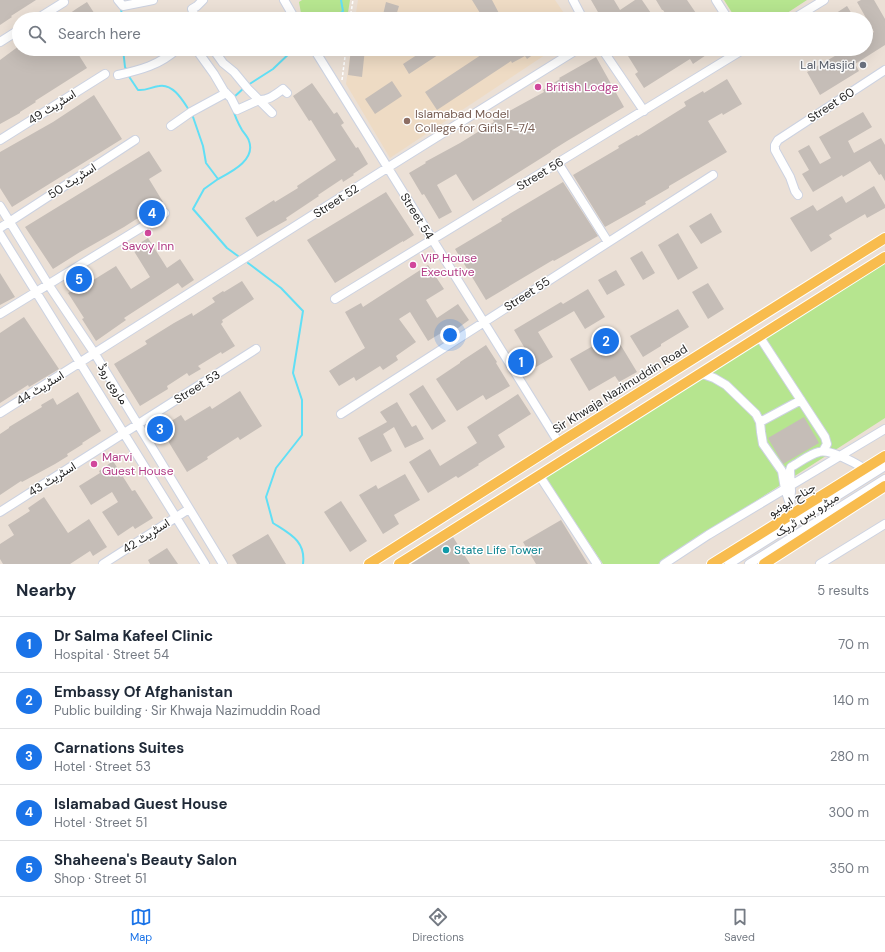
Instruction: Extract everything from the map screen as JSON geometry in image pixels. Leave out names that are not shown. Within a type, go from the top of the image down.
[{"type":"main road","name":"Sir Khwaja Nazimuddin Road","points":[[369,564],[558,443],[885,238]]},
{"type":"main road","points":[[399,564],[885,256]]},
{"type":"main road","points":[[658,380],[668,394]]},
{"type":"main road","name":"جناح ایونیو","points":[[712,564],[785,520],[885,456]]},
{"type":"main road","points":[[764,564],[885,486]]},
{"type":"street","points":[[118,0],[123,6],[153,0]]},
{"type":"street","points":[[193,12],[192,9],[203,0]]},
{"type":"street","points":[[284,0],[291,12]]},
{"type":"street","points":[[573,0],[580,12]]},
{"type":"street","points":[[716,0],[724,12]]},
{"type":"street","points":[[804,12],[824,0]]},
{"type":"street","points":[[48,12],[64,2]]},
{"type":"street","points":[[0,42],[12,34]]},
{"type":"street","points":[[120,75],[144,69],[162,61],[168,56]]},
{"type":"street","points":[[201,56],[237,110],[259,100],[262,101],[272,97],[283,89],[287,94]]},
{"type":"street","points":[[218,56],[272,113]]},
{"type":"street","name":"Street 54","points":[[318,56],[558,443]]},
{"type":"street","name":"Street 52","points":[[81,363],[387,168],[567,56]]},
{"type":"street","points":[[607,56],[644,111]]},
{"type":"street","name":"Street 56","points":[[335,299],[733,56]]},
{"type":"street","name":"Street 60","points":[[798,195],[794,191],[790,177],[775,150],[775,145],[778,140],[885,70]]},
{"type":"street","name":"اسٹریٹ 49","points":[[0,140],[105,74]]},
{"type":"street","points":[[171,126],[190,112],[230,98]]},
{"type":"street","name":"اسٹریٹ 50","points":[[0,228],[135,140]]},
{"type":"street","points":[[558,163],[608,242]]},
{"type":"street","name":"Street 55","points":[[340,414],[713,175]]},
{"type":"street","name":"ماروی روڈ","points":[[0,206],[48,284],[95,354],[223,564]]},
{"type":"street","points":[[0,314],[165,213]]},
{"type":"street","name":"ماروی روڈ","points":[[0,234],[205,564]]},
{"type":"street","points":[[759,336],[825,438],[826,444],[822,451]]},
{"type":"street","name":"Street 53","points":[[124,433],[256,349]]},
{"type":"street","name":"اسٹریٹ 44","points":[[0,413],[81,363]]},
{"type":"street","points":[[700,373],[714,378],[726,386],[756,414],[760,422],[763,444],[782,471],[788,488],[790,504],[785,520]]},
{"type":"street","points":[[760,422],[801,400]]},
{"type":"street","points":[[664,564],[708,535],[885,430]]},
{"type":"street","name":"اسٹریٹ 43","points":[[0,512],[124,433]]},
{"type":"street","points":[[788,488],[791,467],[817,452],[822,451],[840,456],[865,469]]},
{"type":"street","name":"میٹرو بس ٹریک","points":[[729,564],[885,466]]},
{"type":"street","points":[[539,475],[597,564]]},
{"type":"street","name":"میٹرو بس ٹریک","points":[[749,564],[885,479]]},
{"type":"street","name":"اسٹریٹ 42","points":[[104,564],[189,509]]},
{"type":"street","points":[[820,564],[885,524]]},
{"type":"path","points":[[351,12],[353,0]]},
{"type":"path","points":[[340,92],[345,56]]},
{"type":"shaded area","points":[[358,0],[555,0],[563,12],[356,12]]},
{"type":"shaded area","name":"Islamabad Model College for Girls F-7/4","points":[[350,56],[543,56],[390,158],[346,84]]},
{"type":"green space","points":[[302,0],[350,0],[348,12],[301,12],[299,2]]},
{"type":"green space","points":[[724,0],[807,0],[789,12],[732,12]]},
{"type":"green space","points":[[885,260],[885,418],[658,564],[603,564],[545,477]]},
{"type":"building","points":[[0,0],[36,0],[17,12],[12,12],[12,17],[0,25]]},
{"type":"building","points":[[472,0],[492,0],[498,12],[479,12]]},
{"type":"building","points":[[591,0],[614,0],[620,10],[635,0],[642,0],[650,12],[598,12]]},
{"type":"building","points":[[656,0],[687,0],[695,12],[664,12]]},
{"type":"building","points":[[861,0],[874,0],[885,19],[885,45],[873,53],[873,12],[863,12],[857,2]]},
{"type":"building","points":[[87,2],[93,12],[72,12]]},
{"type":"building","points":[[386,2],[399,6],[397,12],[384,12]]},
{"type":"building","points":[[847,6],[851,12],[838,12]]},
{"type":"building","points":[[12,51],[12,56],[79,56],[87,68],[35,101],[36,102],[20,113],[0,124],[0,60]]},
{"type":"building","points":[[350,56],[364,56],[362,77],[348,75]]},
{"type":"building","points":[[415,56],[436,56],[409,74],[403,64]]},
{"type":"building","points":[[479,56],[525,56],[512,63],[511,61],[437,110],[425,92]]},
{"type":"building","points":[[628,56],[705,56],[693,64],[690,59],[644,88],[635,74],[638,72]]},
{"type":"building","points":[[835,56],[868,56],[855,64],[859,71],[820,95],[807,72]]},
{"type":"building","points":[[596,57],[624,107],[567,141],[473,201],[456,174],[437,185],[452,212],[439,219],[409,173],[426,163],[425,162],[494,122],[493,120],[544,92],[543,90],[560,79],[559,78]]},
{"type":"building","points":[[727,79],[742,104],[723,115],[722,113],[708,121],[727,152],[669,186],[669,188],[645,202],[646,204],[605,227],[573,175],[619,148],[618,146],[637,135],[638,136],[686,106],[684,102],[703,91],[704,93]]},
{"type":"building","points":[[392,81],[402,96],[375,114],[365,99]]},
{"type":"building","points":[[312,83],[334,114],[337,112],[344,123],[341,125],[356,148],[358,147],[368,164],[343,182],[342,179],[318,195],[319,196],[286,218],[287,220],[257,237],[245,218],[274,200],[275,202],[298,188],[297,186],[336,160],[311,120],[309,121],[293,96]]},
{"type":"building","points":[[94,95],[122,139],[12,207],[0,188],[0,152],[53,122]]},
{"type":"building","points":[[863,112],[872,127],[848,141],[854,153],[881,138],[885,145],[885,181],[870,161],[813,192],[802,174],[809,170],[798,151],[809,145],[820,164],[831,158],[819,137]]},
{"type":"building","points":[[149,151],[162,171],[149,179],[163,202],[53,269],[25,227]]},
{"type":"building","points":[[563,182],[598,236],[554,261],[553,260],[486,300],[455,249],[502,221],[501,219]]},
{"type":"building","points":[[874,186],[885,205],[885,208],[867,218],[865,214],[829,235],[832,239],[811,252],[790,218],[813,205],[817,211],[842,196],[846,203]]},
{"type":"building","points":[[386,192],[414,235],[335,283],[307,240]]},
{"type":"building","points":[[711,213],[722,232],[701,244],[689,226]]},
{"type":"building","points":[[678,233],[698,268],[678,280],[658,245]]},
{"type":"building","points":[[148,238],[167,268],[180,259],[194,280],[182,288],[178,283],[124,318],[126,320],[96,341],[82,319],[84,318],[68,293],[81,286],[82,287],[116,266],[131,289],[150,277],[132,248]]},
{"type":"building","points":[[642,251],[655,273],[643,280],[630,258]]},
{"type":"building","points":[[428,265],[444,289],[426,300],[437,318],[458,304],[469,320],[454,331],[451,327],[428,341],[410,312],[399,319],[416,342],[396,356],[398,360],[383,370],[380,366],[356,381],[354,377],[339,386],[329,371],[365,348],[345,312],[361,303],[363,307]]},
{"type":"building","points":[[616,270],[625,285],[607,295],[598,280]]},
{"type":"building","points":[[0,273],[15,297],[0,305]]},
{"type":"building","points":[[242,281],[254,299],[222,320],[223,322],[221,324],[235,346],[222,354],[221,352],[198,366],[201,369],[189,376],[187,373],[167,386],[168,389],[140,406],[114,364],[147,344],[145,341],[174,323],[192,313],[193,316],[215,302],[212,298]]},
{"type":"building","points":[[708,283],[724,309],[708,319],[692,292]]},
{"type":"building","points":[[588,289],[605,317],[585,329],[574,311],[538,332],[553,357],[536,367],[514,330],[561,302],[563,304]]},
{"type":"building","points":[[678,309],[689,327],[643,357],[630,336]]},
{"type":"building","points":[[24,317],[59,369],[29,387],[28,385],[0,403],[0,333]]},
{"type":"building","points":[[614,334],[637,372],[619,382],[615,376],[589,391],[570,359]]},
{"type":"building","points":[[486,345],[510,386],[486,400],[483,395],[457,411],[436,379]]},
{"type":"building","points":[[423,385],[446,421],[432,430],[409,394]]},
{"type":"building","points":[[240,391],[262,426],[240,440],[238,437],[187,472],[160,428],[181,415],[185,421],[210,406],[212,409]]},
{"type":"building","points":[[78,392],[101,431],[67,454],[68,456],[22,482],[21,481],[0,495],[0,434],[42,407],[41,405],[53,398],[57,405]]},
{"type":"building","points":[[518,394],[531,414],[498,435],[505,447],[458,478],[456,476],[428,493],[409,462],[430,449],[440,466],[477,443],[467,427]]},
{"type":"building","points":[[397,402],[412,427],[416,425],[424,439],[405,448],[394,427],[383,434],[392,451],[371,462],[358,438],[387,422],[380,412]]},
{"type":"building","points":[[804,417],[819,443],[783,464],[768,438]]},
{"type":"building","points":[[113,461],[132,491],[135,490],[153,518],[135,529],[133,526],[118,536],[102,512],[118,502],[112,492],[91,505],[79,486],[100,473],[99,471]]},
{"type":"building","points":[[405,474],[420,500],[394,515],[399,524],[383,534],[359,495],[376,485],[378,489]]},
{"type":"building","points":[[44,497],[68,533],[89,519],[107,547],[93,556],[90,551],[70,564],[3,564],[0,559],[0,544],[14,535],[8,525],[30,511],[28,508]]},
{"type":"building","points":[[341,501],[367,541],[350,552],[324,512]]},
{"type":"building","points":[[561,520],[588,564],[536,564],[523,542]]},
{"type":"building","points":[[268,534],[286,564],[237,564],[232,555]]},
{"type":"building","name":"State Life Tower","points":[[453,537],[470,564],[411,564]]},
{"type":"building","points":[[167,548],[178,564],[150,564],[148,560]]},
{"type":"waterway","points":[[341,0],[342,12]]},
{"type":"waterway","points":[[121,7],[121,12]]},
{"type":"waterway","points":[[124,56],[127,71]]},
{"type":"waterway","points":[[248,85],[273,69],[287,56]]},
{"type":"waterway","points":[[128,75],[138,90],[159,86],[169,87],[184,102],[189,110]]},
{"type":"waterway","points":[[233,98],[245,87]]},
{"type":"waterway","points":[[218,179],[235,169],[246,160],[249,154],[250,148],[247,137],[239,125],[233,109]]},
{"type":"waterway","points":[[192,114],[203,146],[206,163],[218,179],[204,189],[193,209],[227,248],[238,256]]},
{"type":"waterway","points":[[248,263],[281,288],[303,311],[293,373],[302,400],[302,435],[276,468],[266,497],[273,523],[296,539],[302,549],[303,564]]},
{"type":"place","name":"Lal Masjid","points":[[863,65]]},
{"type":"place","name":"British Lodge","points":[[538,87]]},
{"type":"place","name":"Islamabad Model College for Girls F-7/4","points":[[407,121]]},
{"type":"place","name":"Islamabad Guest House","points":[[152,213]]},
{"type":"place","name":"Savoy Inn","points":[[148,233]]},
{"type":"place","name":"ViP House Executive","points":[[413,265]]},
{"type":"place","name":"Shaheena's Beauty Salon","points":[[79,279]]},
{"type":"place","name":"Embassy Of Afghanistan","points":[[606,341]]},
{"type":"place","name":"Dr Salma Kafeel Clinic","points":[[521,362]]},
{"type":"place","name":"Carnations Suites","points":[[160,429]]},
{"type":"place","name":"Marvi Guest House","points":[[94,464]]},
{"type":"place","name":"State Life Tower","points":[[446,550]]}]
